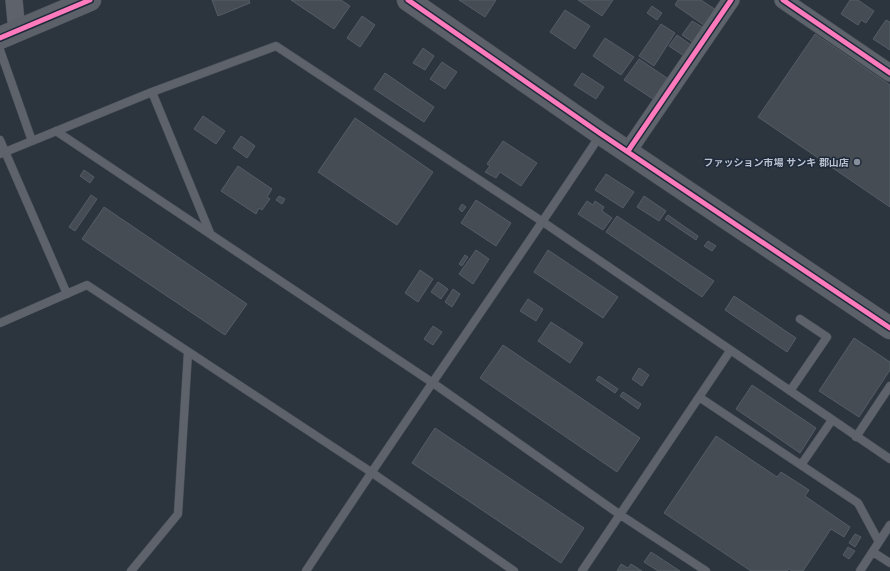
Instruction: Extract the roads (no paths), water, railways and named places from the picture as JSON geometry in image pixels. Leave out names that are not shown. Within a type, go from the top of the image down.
[{"type":"street","points":[[8,35],[14,0]]},
{"type":"street","points":[[8,35],[90,0]]},
{"type":"street","points":[[408,0],[601,134],[890,328]]},
{"type":"street","points":[[628,151],[731,0]]},
{"type":"street","points":[[783,0],[890,73]]},
{"type":"lane","points":[[2,153],[152,92],[276,46],[543,222],[890,459]]},
{"type":"lane","points":[[0,50],[32,140]]},
{"type":"lane","points":[[152,92],[210,233]]},
{"type":"lane","points":[[56,131],[433,383],[619,514],[706,571]]},
{"type":"lane","points":[[306,571],[371,472],[543,222],[601,134]]},
{"type":"lane","points":[[0,140],[2,153],[66,294]]},
{"type":"lane","points":[[0,323],[87,285],[371,472],[514,571]]},
{"type":"lane","points":[[790,391],[827,337],[800,319]]},
{"type":"lane","points":[[582,571],[730,351]]},
{"type":"lane","points":[[131,571],[178,514],[188,352]]},
{"type":"lane","points":[[856,437],[890,386]]},
{"type":"lane","points":[[699,397],[858,503],[879,542]]},
{"type":"lane","points":[[801,465],[832,420]]},
{"type":"lane","points":[[860,571],[890,525]]},
{"type":"lane","points":[[873,552],[890,563]]},
{"type":"place","name":"ファッション市場 サンキ 郡山店","points":[[857,162]]}]
